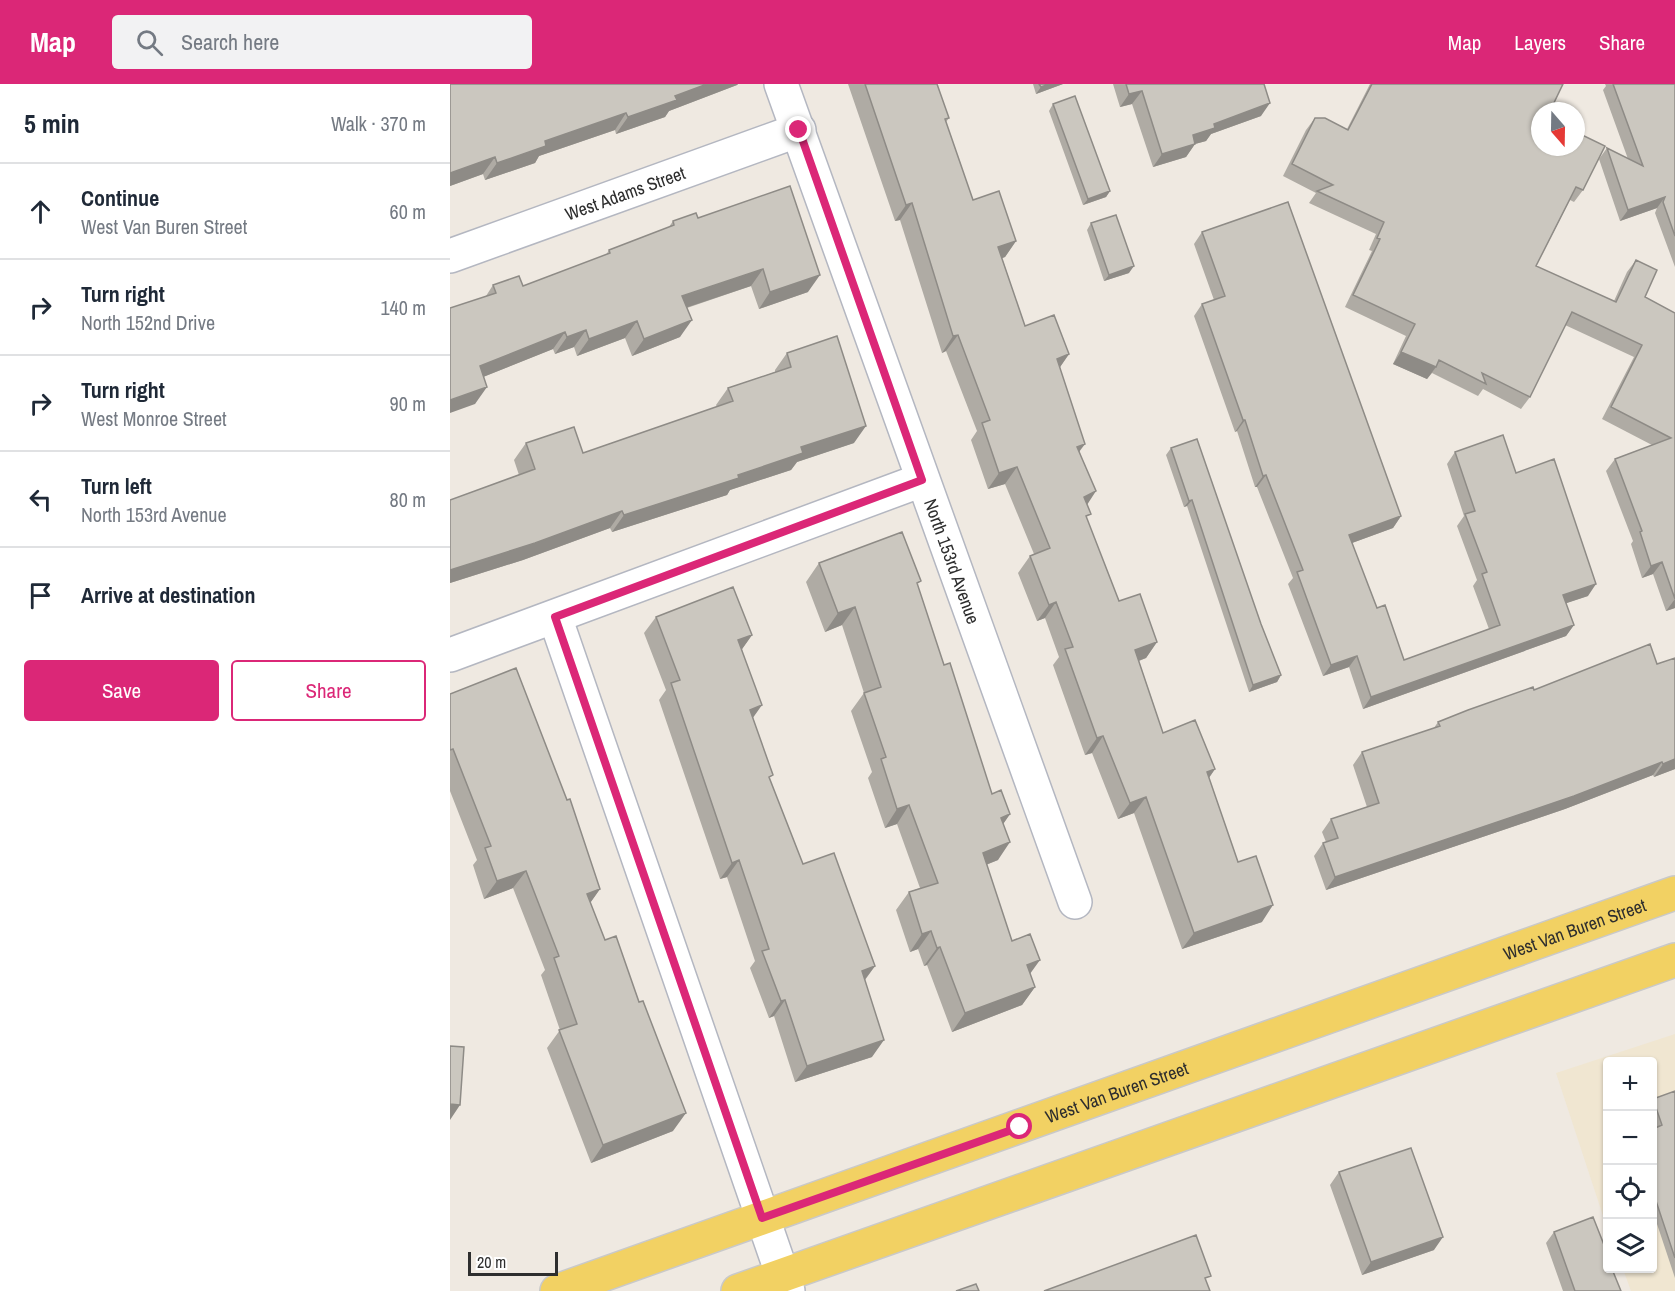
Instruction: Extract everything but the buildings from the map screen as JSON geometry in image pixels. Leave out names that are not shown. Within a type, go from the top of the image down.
[{"type":"main road","name":"West Van Buren Street","points":[[557,1291],[1675,893]]},
{"type":"main road","points":[[738,1291],[785,1283],[1675,960]]},
{"type":"street","name":"North 153rd Avenue","points":[[781,84],[1075,902]]},
{"type":"street","name":"West Adams Street","points":[[450,256],[799,130]]},
{"type":"street","points":[[450,655],[922,480]]},
{"type":"street","points":[[555,617],[785,1283]]},
{"type":"shaded area","points":[[1675,1034],[1675,1291],[1631,1291],[1624,1273],[1657,1273],[1657,1057],[1605,1057]]},
{"type":"shaded area","points":[[1603,1058],[1603,1216],[1556,1073]]},
{"type":"route","points":[[799,130],[922,480],[555,617],[762,1218],[1020,1127]]}]
